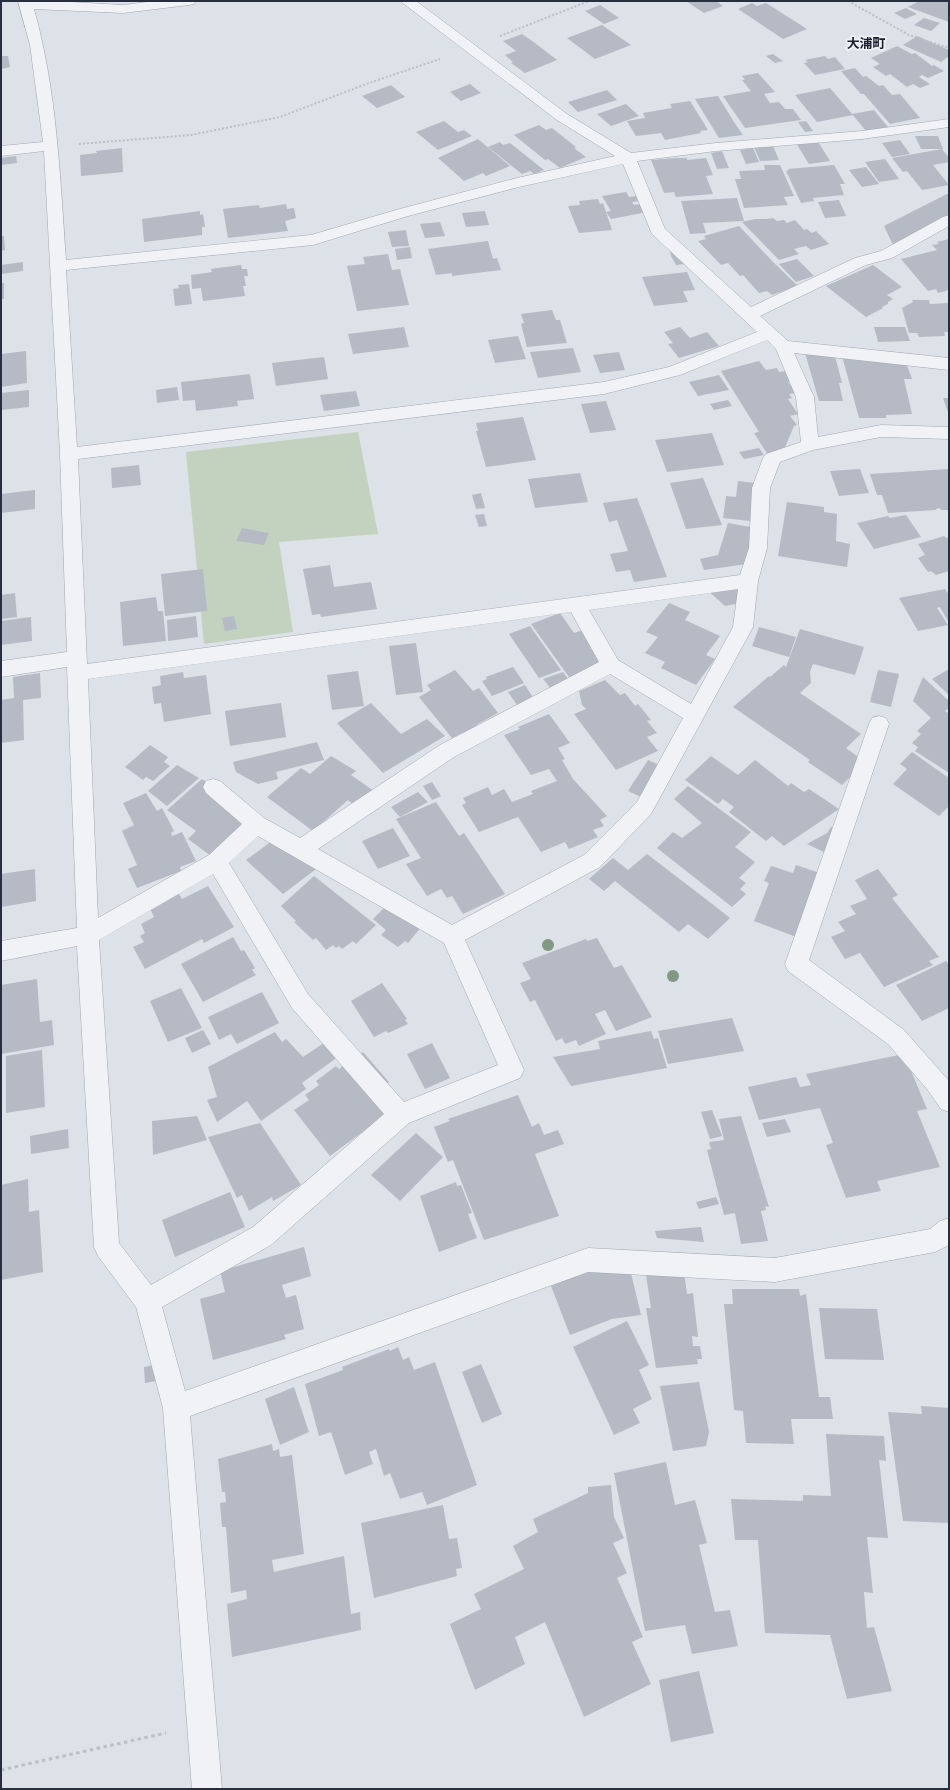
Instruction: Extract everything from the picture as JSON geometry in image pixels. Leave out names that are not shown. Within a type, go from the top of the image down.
[{"type":"street","points":[[189,1],[123,9],[26,3],[37,45],[51,146],[69,454],[88,935],[107,1247],[147,1301],[176,1408],[207,1789]]},
{"type":"street","points":[[407,1],[562,117],[628,158],[658,231],[750,314],[783,346],[805,397],[810,445]]},
{"type":"street","points":[[57,266],[313,240],[402,213],[517,183],[628,158],[716,147],[862,135],[949,123]]},
{"type":"street","points":[[1,151],[51,146]]},
{"type":"street","points":[[750,314],[861,261],[886,255],[949,220]]},
{"type":"street","points":[[69,454],[604,388],[674,371],[769,333]]},
{"type":"street","points":[[783,346],[949,364]]},
{"type":"street","points":[[452,936],[592,861],[644,808],[743,627],[748,581],[758,548],[761,488],[772,458],[810,445],[881,431],[949,433]]},
{"type":"street","points":[[1,669],[78,666],[576,605],[748,581]]},
{"type":"street","points":[[576,605],[611,665],[695,716]]},
{"type":"street","points":[[301,849],[447,751],[611,665]]},
{"type":"street","points":[[879,724],[796,964],[896,1037],[935,1081],[949,1101]]},
{"type":"street","points":[[147,1301],[262,1236],[400,1116],[512,1070],[452,936],[256,824],[213,787]]},
{"type":"street","points":[[1,951],[88,935],[218,861],[256,824]]},
{"type":"street","points":[[218,861],[300,1001],[400,1116]]},
{"type":"street","points":[[176,1408],[588,1260],[775,1270],[935,1240],[949,1230]]},
{"type":"path","points":[[51,146],[191,135],[280,117],[368,83],[417,68],[589,1]]},
{"type":"path","points":[[848,1],[909,35],[949,48]]},
{"type":"path","points":[[1,1770],[202,1725]]},
{"type":"green space","points":[[358,432],[378,534],[279,542],[293,632],[204,644],[186,452]]},
{"type":"building","points":[[686,1],[716,1],[723,6],[704,13]]},
{"type":"building","points":[[919,1],[949,1],[949,22],[908,7]]},
{"type":"building","points":[[752,3],[757,6],[766,3],[807,29],[783,39],[738,9]]},
{"type":"building","points":[[600,5],[619,18],[604,24],[585,11]]},
{"type":"building","points":[[906,8],[917,14],[905,19],[894,13]]},
{"type":"building","points":[[924,18],[940,23],[931,31],[914,25]]},
{"type":"building","points":[[602,25],[631,45],[595,59],[567,38]]},
{"type":"building","points":[[522,34],[557,60],[525,73],[511,63],[513,62],[505,55],[516,51],[503,41]]},
{"type":"building","points":[[917,36],[949,50],[949,56],[941,62],[903,45]]},
{"type":"building","points":[[897,46],[912,54],[915,53],[932,66],[934,65],[944,71],[928,78],[922,75],[919,77],[930,84],[920,88],[913,84],[907,87],[890,74],[886,76],[873,67],[880,64],[871,58]]},
{"type":"building","points":[[773,54],[783,61],[775,63],[766,56]]},
{"type":"building","points":[[1,56],[8,56],[10,67],[1,69]]},
{"type":"building","points":[[825,56],[828,59],[835,57],[845,69],[815,75],[804,63],[808,62],[805,60]]},
{"type":"building","points":[[855,68],[863,77],[866,76],[879,86],[883,85],[892,95],[900,94],[920,118],[890,124],[864,94],[861,94],[841,71]]},
{"type":"building","points":[[758,73],[775,92],[764,94],[770,103],[779,102],[785,109],[793,109],[801,120],[745,128],[723,96],[751,91],[742,80],[745,80],[742,76]]},
{"type":"building","points":[[470,84],[481,93],[461,101],[450,92]]},
{"type":"building","points":[[391,85],[405,97],[377,108],[362,96]]},
{"type":"building","points":[[830,88],[853,115],[817,122],[795,95]]},
{"type":"building","points":[[607,90],[617,100],[578,112],[568,102]]},
{"type":"building","points":[[718,96],[743,135],[719,138],[695,99]]},
{"type":"building","points":[[690,101],[708,130],[700,131],[701,133],[665,140],[661,133],[636,136],[627,121],[645,118],[643,113],[672,108],[670,104]]},
{"type":"building","points":[[626,104],[639,116],[611,126],[597,114]]},
{"type":"building","points":[[874,110],[888,127],[866,131],[852,114]]},
{"type":"building","points":[[444,121],[458,132],[464,130],[472,136],[438,150],[416,132]]},
{"type":"building","points":[[806,121],[813,131],[805,132],[798,122]]},
{"type":"building","points":[[539,125],[546,130],[552,128],[586,157],[560,168],[548,159],[545,160],[514,135]]},
{"type":"building","points":[[915,136],[938,136],[943,149],[921,149]]},
{"type":"building","points":[[478,139],[510,166],[486,176],[483,173],[464,181],[438,158]]},
{"type":"building","points":[[817,140],[830,161],[809,164],[796,143]]},
{"type":"building","points":[[900,140],[910,154],[892,157],[882,143]]},
{"type":"building","points":[[500,142],[503,145],[510,143],[544,170],[534,174],[530,171],[522,174],[488,147]]},
{"type":"building","points":[[773,146],[779,160],[760,161],[754,147]]},
{"type":"building","points":[[122,148],[123,172],[81,176],[80,155],[97,153],[96,151]]},
{"type":"building","points":[[753,148],[759,162],[746,164],[740,150]]},
{"type":"building","points":[[942,149],[949,158],[949,162],[933,165],[949,185],[922,190],[907,171],[903,172],[892,158]]},
{"type":"building","points":[[722,151],[729,168],[717,169],[711,153]]},
{"type":"building","points":[[16,156],[17,163],[1,165],[1,158]]},
{"type":"building","points":[[687,158],[687,160],[706,158],[713,175],[706,176],[713,194],[676,197],[674,192],[664,193],[651,160]]},
{"type":"building","points":[[885,159],[899,179],[879,182],[865,162]]},
{"type":"building","points":[[764,165],[780,165],[794,196],[784,197],[788,205],[744,208],[735,179],[741,179],[739,171],[765,170]]},
{"type":"building","points":[[834,165],[845,184],[840,184],[844,195],[813,198],[814,201],[801,203],[786,171],[789,170],[788,169]]},
{"type":"building","points":[[866,167],[879,184],[862,187],[849,170]]},
{"type":"building","points":[[626,192],[629,197],[644,195],[648,200],[632,202],[634,205],[647,203],[652,211],[611,219],[606,212],[611,211],[602,196]]},
{"type":"building","points":[[949,193],[949,218],[893,245],[884,226]]},
{"type":"building","points":[[737,198],[744,221],[703,223],[706,233],[690,234],[681,201]]},
{"type":"building","points":[[598,199],[600,204],[603,203],[612,230],[579,233],[568,206],[580,205],[579,201]]},
{"type":"building","points":[[839,200],[846,216],[825,218],[818,202]]},
{"type":"building","points":[[286,204],[287,209],[294,208],[296,218],[285,221],[288,231],[228,238],[223,209],[259,205],[260,208]]},
{"type":"building","points":[[200,211],[200,215],[203,214],[205,227],[202,227],[202,235],[144,242],[142,219]]},
{"type":"building","points":[[485,211],[489,225],[466,227],[462,213]]},
{"type":"building","points":[[773,218],[777,221],[784,220],[787,223],[795,220],[804,230],[807,229],[812,233],[816,231],[829,244],[811,250],[806,246],[794,249],[799,254],[779,260],[742,222],[755,219]]},
{"type":"building","points":[[440,222],[445,236],[425,238],[420,224]]},
{"type":"building","points":[[739,226],[798,286],[772,295],[767,291],[759,293],[743,275],[740,276],[728,263],[721,265],[698,241],[706,239],[704,236]]},
{"type":"building","points":[[406,230],[409,246],[392,247],[388,232]]},
{"type":"building","points":[[1,236],[4,236],[5,250],[1,251]]},
{"type":"building","points":[[949,239],[949,290],[938,293],[936,289],[928,291],[901,259],[937,250],[932,245],[939,244],[937,242]]},
{"type":"building","points":[[488,241],[493,259],[497,258],[501,270],[452,276],[452,273],[436,275],[428,249]]},
{"type":"building","points":[[410,247],[412,258],[397,260],[395,249]]},
{"type":"building","points":[[670,249],[695,263],[676,265],[671,256]]},
{"type":"building","points":[[388,254],[392,270],[400,269],[409,305],[357,311],[347,266],[365,264],[363,257]]},
{"type":"building","points":[[797,259],[814,276],[796,282],[779,264]]},
{"type":"building","points":[[23,262],[23,271],[1,274],[1,265]]},
{"type":"building","points":[[241,265],[242,269],[247,269],[248,276],[244,276],[246,286],[243,286],[245,296],[203,301],[201,288],[192,289],[191,275],[212,272],[211,269]]},
{"type":"building","points":[[873,265],[902,287],[887,295],[893,299],[888,302],[888,304],[866,317],[826,286]]},
{"type":"building","points":[[687,272],[695,290],[683,291],[688,302],[654,306],[642,277]]},
{"type":"building","points":[[1,283],[4,283],[4,299],[1,299]]},
{"type":"building","points":[[189,284],[192,304],[175,306],[173,289],[179,288],[178,285]]},
{"type":"building","points":[[912,300],[929,300],[930,304],[949,303],[949,332],[944,332],[945,336],[919,337],[917,333],[909,333],[902,308],[913,302]]},
{"type":"building","points":[[552,310],[556,320],[560,320],[567,343],[527,347],[521,324],[524,323],[521,314]]},
{"type":"building","points":[[404,327],[409,347],[353,354],[348,334]]},
{"type":"building","points":[[680,327],[690,338],[707,332],[719,346],[679,358],[668,344],[673,343],[664,332]]},
{"type":"building","points":[[874,327],[905,327],[910,341],[878,342]]},
{"type":"building","points":[[518,336],[526,359],[495,363],[488,340]]},
{"type":"building","points":[[573,348],[581,372],[538,378],[530,352]]},
{"type":"building","points":[[26,351],[27,383],[1,387],[1,354]]},
{"type":"building","points":[[619,352],[625,370],[600,373],[593,355]]},
{"type":"building","points":[[834,352],[842,383],[839,383],[843,401],[819,401],[805,353]]},
{"type":"building","points":[[842,356],[905,360],[912,379],[904,379],[912,414],[886,415],[886,418],[859,418]]},
{"type":"building","points":[[324,357],[328,379],[276,386],[272,363]]},
{"type":"building","points":[[759,361],[766,370],[777,368],[779,372],[786,371],[792,381],[788,382],[796,393],[789,394],[792,398],[788,399],[798,414],[790,416],[797,425],[794,426],[783,452],[768,455],[754,433],[759,432],[721,371]]},
{"type":"building","points":[[250,374],[254,399],[237,401],[238,406],[196,411],[195,400],[183,401],[181,382]]},
{"type":"building","points":[[719,375],[729,390],[698,396],[689,382]]},
{"type":"building","points":[[177,387],[179,400],[157,403],[156,390]]},
{"type":"building","points":[[29,390],[29,407],[1,410],[1,393]]},
{"type":"building","points":[[356,391],[360,406],[324,411],[320,395]]},
{"type":"building","points":[[943,398],[949,398],[949,415]]},
{"type":"building","points":[[728,400],[732,406],[714,410],[710,404]]},
{"type":"building","points":[[606,401],[616,430],[590,433],[581,404]]},
{"type":"building","points":[[523,417],[536,460],[486,467],[476,431],[478,431],[476,423]]},
{"type":"building","points":[[712,433],[724,465],[667,472],[655,440]]},
{"type":"building","points":[[759,448],[764,455],[744,459],[739,452]]},
{"type":"building","points":[[139,465],[141,485],[112,488],[111,468]]},
{"type":"building","points":[[860,469],[869,493],[839,496],[830,471]]},
{"type":"building","points":[[949,469],[949,510],[941,510],[940,508],[936,510],[888,513],[882,495],[877,495],[870,474]]},
{"type":"building","points":[[580,473],[588,502],[535,508],[528,479]]},
{"type":"building","points":[[703,478],[722,525],[686,529],[670,483]]},
{"type":"building","points":[[738,481],[755,483],[750,521],[723,518],[726,496],[736,497]]},
{"type":"building","points":[[35,490],[35,509],[1,513],[1,494]]},
{"type":"building","points":[[481,493],[485,508],[476,509],[472,495]]},
{"type":"building","points":[[637,498],[667,577],[634,582],[630,570],[616,572],[610,554],[628,551],[617,520],[609,522],[603,503]]},
{"type":"building","points":[[787,502],[824,507],[824,512],[837,514],[836,541],[850,544],[847,567],[778,556]]},
{"type":"building","points":[[484,514],[487,526],[479,527],[475,515]]},
{"type":"building","points":[[906,515],[921,537],[874,549],[857,523],[888,516],[890,518]]},
{"type":"building","points":[[728,523],[756,528],[747,564],[704,570],[700,559],[718,555]]},
{"type":"building","points":[[242,528],[269,533],[264,545],[236,541]]},
{"type":"building","points":[[944,536],[946,538],[949,537],[949,571],[936,575],[931,571],[928,572],[918,558],[925,555],[918,544]]},
{"type":"building","points":[[330,565],[334,587],[371,582],[377,609],[321,617],[320,614],[312,615],[303,569]]},
{"type":"building","points":[[203,569],[207,611],[165,616],[161,574]]},
{"type":"building","points":[[736,586],[742,599],[740,603],[725,606],[707,590]]},
{"type":"building","points":[[945,589],[949,595],[949,623],[940,607],[937,608],[948,625],[918,631],[899,598]]},
{"type":"building","points":[[15,593],[17,617],[1,619],[1,595]]},
{"type":"building","points":[[156,597],[158,611],[163,611],[166,641],[123,646],[120,602]]},
{"type":"building","points":[[669,603],[690,612],[685,620],[720,636],[706,655],[715,659],[696,685],[661,668],[665,662],[645,653],[658,637],[646,632]]},
{"type":"building","points":[[560,613],[574,633],[586,629],[609,661],[569,677],[531,624]]},
{"type":"building","points":[[196,616],[198,637],[168,641],[167,620]]},
{"type":"building","points":[[234,616],[237,629],[225,631],[222,618]]},
{"type":"building","points":[[31,617],[32,641],[1,645],[1,621]]},
{"type":"building","points":[[530,626],[561,670],[539,678],[509,634]]},
{"type":"building","points":[[759,627],[796,637],[789,657],[752,646]]},
{"type":"building","points":[[800,629],[864,647],[855,675],[813,664],[810,672],[811,683],[800,693],[861,734],[846,748],[865,762],[842,785],[808,762],[810,760],[733,707],[769,676],[770,677],[784,665],[786,667]]},
{"type":"building","points":[[416,643],[423,692],[396,695],[389,646]]},
{"type":"building","points":[[513,667],[524,683],[492,696],[482,681],[487,679],[486,677]]},
{"type":"building","points":[[949,669],[949,695],[932,679]]},
{"type":"building","points":[[455,670],[473,691],[479,688],[498,713],[476,725],[480,728],[465,735],[462,733],[452,738],[419,697],[431,690],[427,685]]},
{"type":"building","points":[[878,670],[899,674],[891,707],[870,702]]},
{"type":"building","points":[[358,671],[364,706],[332,710],[327,675]]},
{"type":"building","points":[[183,672],[184,678],[206,675],[211,714],[164,722],[161,703],[154,704],[152,687],[161,685],[160,676]]},
{"type":"building","points":[[563,672],[571,683],[552,690],[543,679]]},
{"type":"building","points":[[40,673],[41,698],[23,700],[24,740],[1,743],[1,700],[14,698],[13,677]]},
{"type":"building","points":[[923,677],[949,701],[949,708],[945,711],[949,714],[949,773],[915,751],[918,747],[912,743],[921,734],[917,731],[931,718],[913,701]]},
{"type":"building","points":[[605,680],[620,695],[625,693],[635,706],[638,704],[651,720],[647,721],[657,733],[647,737],[658,751],[616,770],[574,714],[586,709],[582,705],[579,691]]},
{"type":"building","points":[[525,685],[534,699],[517,705],[508,692]]},
{"type":"building","points":[[281,703],[286,737],[230,746],[225,711]]},
{"type":"building","points":[[371,703],[401,734],[427,719],[445,736],[383,773],[337,723]]},
{"type":"building","points":[[549,714],[570,743],[558,748],[565,759],[562,760],[573,779],[607,816],[600,820],[604,826],[593,830],[598,837],[569,849],[565,842],[541,852],[518,817],[479,832],[462,805],[466,803],[463,798],[488,787],[492,795],[504,789],[512,802],[533,794],[531,791],[557,781],[549,769],[531,775],[504,735],[520,729],[518,727]]},
{"type":"building","points":[[317,742],[324,760],[276,772],[278,779],[258,784],[236,772],[233,762]]},
{"type":"building","points":[[150,745],[168,757],[164,762],[170,766],[153,781],[146,777],[143,780],[125,767]]},
{"type":"building","points":[[912,752],[949,778],[949,806],[939,816],[893,784],[907,769],[900,764]]},
{"type":"building","points":[[331,756],[356,771],[351,775],[374,791],[356,807],[348,800],[313,831],[267,797],[301,768],[310,774]]},
{"type":"building","points":[[711,756],[738,775],[755,760],[788,786],[791,783],[804,792],[809,789],[839,809],[784,846],[772,836],[766,841],[729,812],[734,807],[723,799],[718,804],[685,780]]},
{"type":"building","points":[[648,760],[668,769],[648,800],[628,791]]},
{"type":"building","points":[[177,765],[199,778],[167,806],[148,791]]},
{"type":"building","points":[[202,779],[253,815],[211,856],[188,839],[196,831],[167,810]]},
{"type":"building","points":[[432,782],[441,796],[432,800],[423,786]]},
{"type":"building","points":[[688,786],[751,832],[735,847],[755,862],[739,878],[746,883],[740,889],[746,894],[732,907],[657,848],[673,832],[682,838],[702,823],[674,799]]},
{"type":"building","points":[[418,792],[428,802],[400,817],[391,807]]},
{"type":"building","points":[[146,793],[157,811],[162,808],[174,831],[171,833],[172,836],[182,832],[196,861],[180,867],[181,871],[137,888],[128,869],[137,865],[122,831],[134,825],[123,803]]},
{"type":"building","points":[[436,802],[459,836],[464,833],[505,894],[463,914],[452,896],[447,898],[441,889],[427,896],[406,864],[421,858],[396,819]]},
{"type":"building","points":[[831,827],[848,836],[828,854],[807,844],[827,833]]},
{"type":"building","points":[[393,828],[410,856],[378,869],[362,841]]},
{"type":"building","points":[[276,838],[316,869],[283,894],[246,860]]},
{"type":"building","points":[[647,854],[730,918],[708,939],[688,924],[679,932],[615,881],[604,891],[589,879],[613,858],[628,870]]},
{"type":"building","points":[[796,865],[826,875],[804,940],[754,921],[769,883],[764,881],[771,866],[793,873]]},
{"type":"building","points":[[35,869],[36,901],[1,907],[1,874]]},
{"type":"building","points":[[878,869],[898,895],[892,898],[939,957],[929,961],[933,965],[884,987],[860,953],[845,959],[831,937],[845,931],[838,922],[856,914],[850,906],[867,899],[855,880]]},
{"type":"building","points":[[314,876],[376,925],[356,944],[353,941],[342,949],[339,946],[336,948],[333,945],[326,950],[316,938],[313,940],[294,922],[296,921],[281,906]]},
{"type":"building","points":[[208,886],[234,927],[204,943],[202,939],[145,969],[133,947],[144,942],[140,936],[145,933],[141,924],[154,917],[149,906],[177,891],[182,899]]},
{"type":"building","points":[[392,900],[427,920],[408,943],[405,941],[398,947],[381,935],[386,930],[373,919]]},
{"type":"building","points":[[233,937],[241,951],[244,950],[255,968],[252,970],[256,975],[203,1002],[181,964]]},
{"type":"building","points":[[597,938],[614,968],[622,965],[652,1017],[616,1031],[605,1010],[595,1014],[606,1034],[579,1046],[576,1040],[565,1044],[562,1038],[556,1041],[535,1000],[530,1002],[520,983],[531,979],[522,963],[586,939],[587,941]]},
{"type":"building","points":[[946,961],[949,965],[949,1008],[922,1021],[896,985]]},
{"type":"building","points":[[37,979],[40,1022],[52,1020],[54,1045],[1,1054],[1,985]]},
{"type":"building","points":[[382,983],[407,1019],[405,1020],[408,1024],[388,1033],[386,1031],[374,1037],[351,1001]]},
{"type":"building","points":[[181,988],[202,1028],[168,1042],[150,1001]]},
{"type":"building","points":[[262,992],[279,1023],[237,1044],[231,1034],[219,1040],[208,1017]]},
{"type":"building","points":[[732,1018],[744,1051],[668,1064],[658,1031]]},
{"type":"building","points":[[203,1030],[211,1044],[192,1053],[185,1038]]},
{"type":"building","points":[[651,1031],[654,1039],[658,1038],[667,1068],[571,1086],[553,1057],[600,1049],[598,1041]]},
{"type":"building","points":[[275,1032],[282,1042],[286,1039],[303,1057],[327,1041],[339,1056],[302,1083],[306,1089],[261,1121],[247,1101],[217,1122],[207,1100],[217,1097],[208,1067]]},
{"type":"building","points":[[432,1043],[450,1078],[425,1089],[407,1054]]},
{"type":"building","points":[[42,1050],[45,1107],[6,1113],[6,1056]]},
{"type":"building","points":[[363,1052],[389,1082],[386,1085],[396,1107],[330,1156],[294,1110],[309,1100],[305,1095],[319,1085],[316,1081],[336,1066],[339,1069]]},
{"type":"building","points":[[904,1054],[927,1109],[917,1111],[940,1167],[877,1181],[881,1191],[846,1198],[826,1145],[833,1143],[820,1108],[759,1120],[748,1087],[796,1077],[800,1087],[811,1085],[806,1074]]},
{"type":"building","points":[[518,1095],[532,1127],[539,1123],[544,1135],[558,1130],[564,1144],[535,1154],[559,1216],[484,1240],[453,1160],[448,1162],[434,1127],[450,1121],[448,1119]]},
{"type":"building","points":[[712,1110],[722,1136],[710,1139],[701,1112]]},
{"type":"building","points":[[197,1116],[207,1140],[153,1155],[152,1121]]},
{"type":"building","points":[[741,1116],[769,1207],[765,1206],[766,1210],[761,1211],[768,1241],[741,1244],[735,1213],[724,1215],[707,1150],[711,1149],[709,1142],[724,1140],[719,1119]]},
{"type":"building","points":[[785,1119],[791,1132],[767,1137],[762,1123]]},
{"type":"building","points":[[260,1123],[301,1185],[273,1201],[272,1197],[249,1211],[242,1195],[237,1198],[208,1137]]},
{"type":"building","points":[[68,1129],[69,1148],[31,1154],[30,1136]]},
{"type":"building","points":[[416,1133],[443,1157],[400,1201],[371,1175]]},
{"type":"building","points":[[28,1179],[29,1212],[39,1210],[43,1272],[1,1280],[1,1185]]},
{"type":"building","points":[[456,1182],[457,1186],[461,1185],[472,1213],[468,1214],[477,1238],[439,1252],[420,1196]]},
{"type":"building","points":[[230,1192],[245,1227],[175,1257],[162,1220]]},
{"type":"building","points":[[716,1197],[719,1204],[699,1209],[696,1202]]},
{"type":"building","points":[[701,1227],[704,1242],[657,1238],[655,1231]]},
{"type":"building","points":[[304,1247],[311,1276],[282,1285],[286,1298],[296,1295],[304,1329],[284,1335],[286,1339],[213,1360],[200,1299],[225,1292],[220,1271]]},
{"type":"building","points":[[629,1265],[641,1315],[612,1319],[570,1335],[551,1286],[592,1270]]},
{"type":"building","points":[[684,1272],[687,1294],[693,1293],[698,1337],[692,1336],[693,1346],[700,1346],[702,1359],[697,1359],[698,1364],[656,1368],[646,1308],[651,1308],[646,1275]]},
{"type":"building","points":[[732,1289],[799,1289],[800,1296],[806,1294],[819,1397],[830,1397],[833,1419],[791,1419],[794,1444],[746,1443],[743,1411],[734,1410],[724,1304],[733,1304]]},
{"type":"building","points":[[819,1308],[877,1309],[884,1360],[825,1359]]},
{"type":"building","points":[[627,1321],[649,1365],[639,1370],[652,1399],[633,1409],[640,1423],[614,1435],[573,1347]]},
{"type":"building","points":[[398,1347],[403,1360],[409,1357],[414,1370],[435,1362],[477,1485],[427,1505],[422,1492],[400,1499],[390,1473],[384,1476],[376,1449],[369,1452],[373,1464],[345,1475],[331,1432],[319,1436],[305,1384],[343,1370],[342,1367]]},
{"type":"building","points":[[481,1364],[502,1414],[482,1423],[462,1372]]},
{"type":"building","points":[[154,1365],[156,1381],[145,1383],[144,1367]]},
{"type":"building","points":[[699,1382],[709,1432],[706,1446],[673,1451],[660,1386]]},
{"type":"building","points":[[294,1387],[309,1432],[280,1445],[265,1399]]},
{"type":"building","points":[[921,1406],[949,1408],[949,1523],[903,1521],[888,1412],[922,1414]]},
{"type":"building","points":[[826,1434],[884,1436],[886,1461],[879,1460],[888,1538],[867,1537],[873,1593],[864,1592],[867,1628],[874,1627],[892,1691],[847,1699],[830,1635],[765,1633],[758,1540],[735,1540],[731,1499],[803,1501],[803,1495],[831,1496]]},
{"type":"building","points":[[272,1444],[273,1451],[279,1449],[280,1457],[292,1455],[304,1554],[272,1560],[274,1572],[344,1556],[351,1614],[360,1612],[361,1630],[232,1657],[227,1604],[247,1599],[246,1590],[231,1593],[226,1527],[222,1527],[220,1503],[226,1502],[225,1492],[222,1492],[218,1459]]},
{"type":"building","points":[[666,1462],[675,1505],[695,1500],[707,1543],[699,1545],[715,1612],[730,1610],[738,1646],[692,1654],[685,1625],[645,1631],[614,1473]]},
{"type":"building","points":[[611,1485],[614,1517],[624,1538],[613,1543],[627,1573],[617,1578],[643,1637],[632,1642],[651,1684],[584,1717],[545,1622],[515,1637],[525,1664],[475,1690],[450,1624],[481,1609],[474,1594],[524,1569],[513,1546],[538,1532],[533,1519],[588,1493],[588,1487]]},
{"type":"building","points":[[443,1505],[449,1539],[457,1538],[462,1568],[456,1569],[457,1576],[374,1598],[361,1523]]},
{"type":"building","points":[[699,1671],[714,1733],[671,1742],[659,1680]]},
{"type":"district","name":"大浦町","points":[[866,43]]}]
